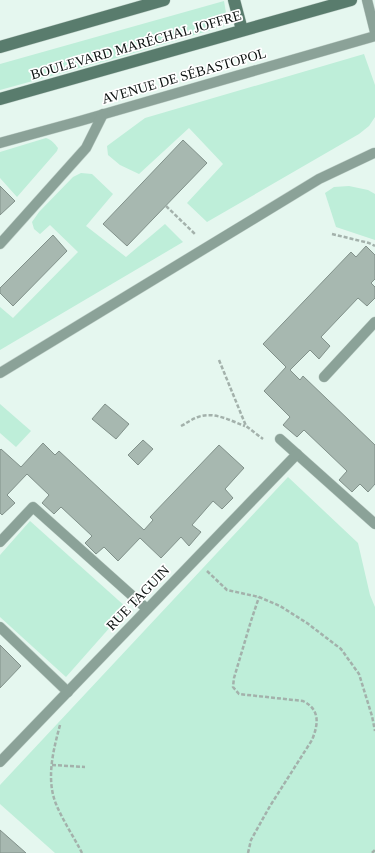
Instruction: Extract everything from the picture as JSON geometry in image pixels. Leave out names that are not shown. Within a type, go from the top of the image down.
[{"type":"main road","points":[[0,47],[164,0]]},
{"type":"main road","points":[[234,0],[242,30]]},
{"type":"main road","name":"BOULEVARD MARÉCHAL JOFFRE","points":[[0,99],[351,0]]},
{"type":"lane","points":[[367,0],[375,32]]},
{"type":"lane","name":"AVENUE DE SÉBASTOPOL","points":[[0,143],[375,36]]},
{"type":"lane","points":[[0,244],[86,148],[103,114]]},
{"type":"lane","points":[[0,373],[319,179],[375,152]]},
{"type":"lane","points":[[324,377],[375,322]]},
{"type":"lane","points":[[280,439],[375,524]]},
{"type":"lane","name":"RUE TAGUIN","points":[[0,762],[297,454]]},
{"type":"lane","points":[[0,542],[33,507],[147,609]]},
{"type":"lane","points":[[0,627],[68,692]]},
{"type":"path","points":[[166,206],[209,246]]},
{"type":"path","points":[[332,234],[369,243],[375,246]]},
{"type":"path","points":[[219,360],[246,426]]},
{"type":"path","points":[[181,426],[199,417],[209,415],[246,426],[264,440],[280,439]]},
{"type":"path","points":[[195,559],[227,590],[260,597],[280,606],[307,623],[341,649],[359,674],[375,731]]},
{"type":"path","points":[[248,853],[251,840],[270,806],[312,740],[316,730],[317,720],[312,708],[309,704],[303,701],[239,694],[233,687],[234,678],[251,620],[260,597]]},
{"type":"path","points":[[61,720],[54,749],[51,781],[56,804],[82,853]]},
{"type":"path","points":[[52,765],[85,767]]},
{"type":"path","points":[[372,853],[375,850]]},
{"type":"green space","points":[[224,1],[228,25],[0,90],[0,64]]},
{"type":"green space","points":[[364,54],[375,85],[375,117],[369,126],[359,134],[207,222],[187,203],[223,164],[189,128],[139,174],[120,165],[108,155],[107,146],[145,118]]},
{"type":"green space","points":[[46,138],[58,148],[57,151],[17,197],[0,178],[0,152]]},
{"type":"green space","points":[[81,173],[92,174],[113,194],[86,226],[126,257],[165,224],[183,242],[0,350],[0,307],[13,318],[78,252],[50,225],[40,234],[34,229],[32,222],[39,212],[73,177]]},
{"type":"green space","points":[[349,186],[368,190],[375,194],[375,240],[336,227],[325,193],[334,187]]},
{"type":"green space","points":[[0,404],[31,431],[16,447],[0,433]]},
{"type":"green space","points":[[288,477],[358,543],[370,595],[375,607],[375,853],[55,853],[0,804],[0,785]]},
{"type":"green space","points":[[30,521],[127,608],[66,677],[0,617],[0,555]]},
{"type":"building","points":[[183,140],[207,163],[127,246],[103,224]]},
{"type":"building","points":[[0,186],[15,201],[0,215]]},
{"type":"building","points":[[53,235],[67,251],[13,306],[0,293],[0,288]]},
{"type":"building","points":[[366,246],[375,255],[375,279],[371,283],[375,287],[375,298],[367,306],[358,298],[321,337],[330,346],[319,359],[310,350],[290,370],[300,380],[303,376],[375,445],[375,484],[368,492],[360,484],[352,492],[339,480],[347,471],[304,430],[297,437],[283,425],[290,417],[264,391],[286,367],[263,344],[351,252],[356,257]]},
{"type":"building","points":[[105,404],[129,424],[116,439],[92,419]]},
{"type":"building","points":[[143,440],[153,449],[138,465],[128,455]]},
{"type":"building","points":[[43,443],[55,455],[59,451],[144,530],[153,520],[150,517],[219,445],[244,468],[225,489],[233,498],[222,509],[213,501],[192,525],[201,532],[189,546],[181,537],[161,558],[140,538],[118,561],[104,547],[96,554],[85,543],[92,536],[61,507],[54,514],[42,503],[49,495],[27,474],[7,495],[15,503],[2,515],[0,513],[0,450],[1,449],[21,467]]},
{"type":"building","points":[[0,645],[21,666],[0,688]]},
{"type":"building","points":[[0,830],[26,853],[0,853]]}]
